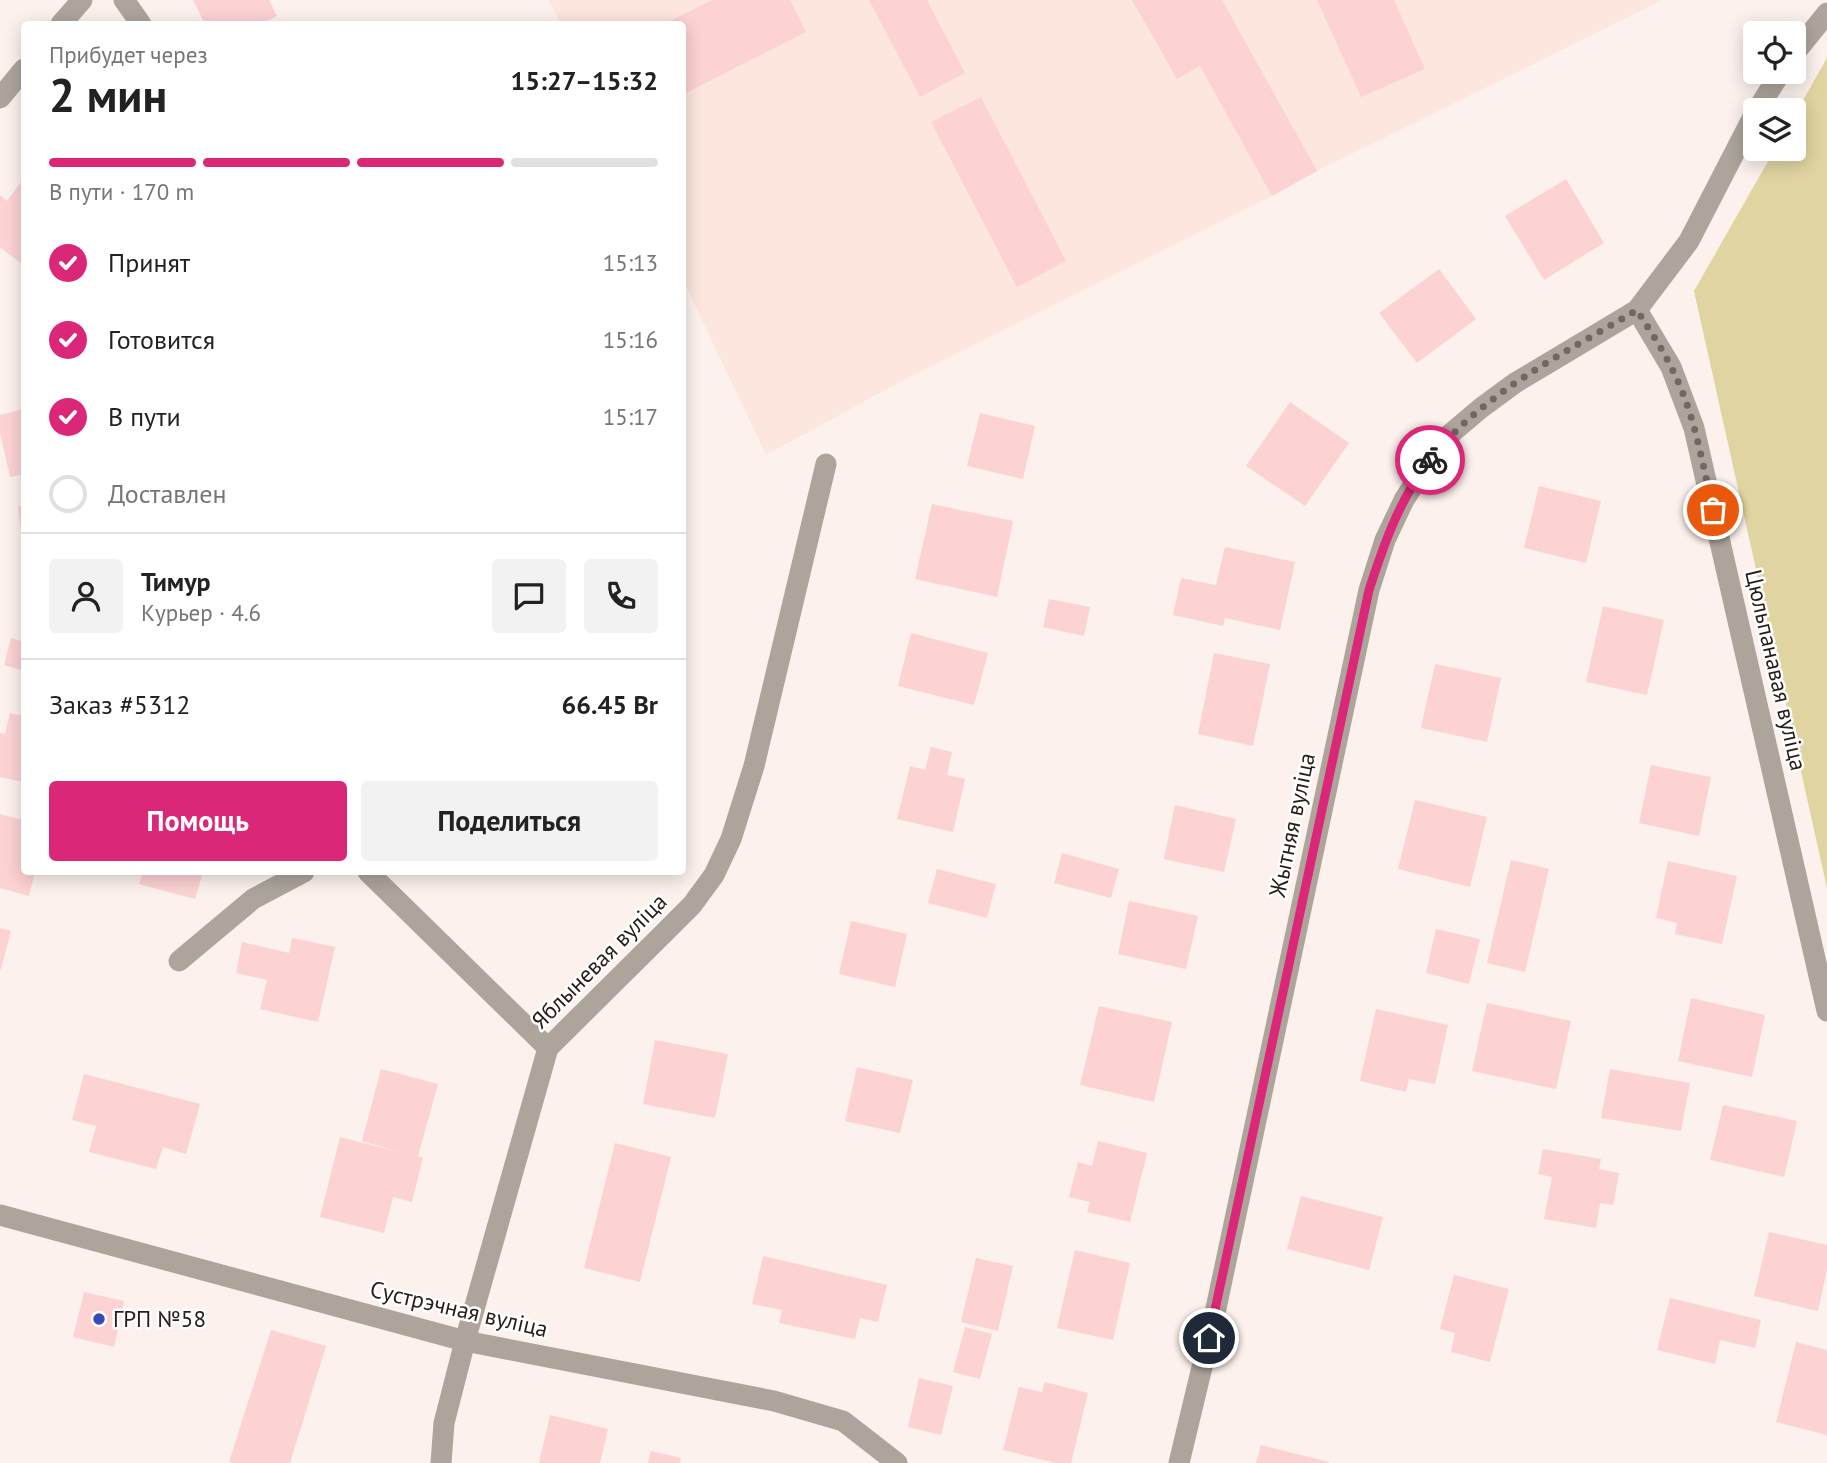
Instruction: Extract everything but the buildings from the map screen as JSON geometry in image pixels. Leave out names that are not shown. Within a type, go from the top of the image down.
[{"type":"street","points":[[64,21],[82,0]]},
{"type":"street","points":[[124,0],[139,21]]},
{"type":"street","points":[[1806,39],[1827,13]]},
{"type":"street","points":[[0,98],[21,73]]},
{"type":"street","points":[[1637,310],[1689,241],[1743,137]]},
{"type":"street","name":"Цюльпанавая вуліца","points":[[1637,310],[1671,367],[1694,428],[1827,1011]]},
{"type":"street","name":"Жытняя вуліца","points":[[1179,1463],[1218,1300],[1366,603],[1385,540],[1404,500],[1449,435],[1515,383],[1637,310]]},
{"type":"street","name":"Яблыневая вуліца","points":[[441,1463],[444,1423],[465,1341],[548,1048],[692,905],[714,875],[730,839],[754,766],[826,464]]},
{"type":"street","points":[[178,961],[253,899],[298,875]]},
{"type":"street","points":[[371,875],[548,1048]]},
{"type":"street","name":"Сустрэчная вуліца","points":[[0,1215],[465,1341],[774,1401],[844,1421],[897,1463]]},
{"type":"shaded area","points":[[549,0],[1662,0],[900,382],[766,455],[686,286],[686,21],[560,21]]},
{"type":"shaded area","points":[[1827,58],[1827,888],[1694,291],[1768,161],[1806,161],[1804,98]]},
{"type":"way so far","points":[[1430,460],[1449,435],[1515,383],[1637,310],[1657,341],[1684,396],[1713,510]]},
{"type":"place","name":"ГРП №58","points":[[99,1319]]},
{"type":"route","points":[[1209,1338],[1369,590],[1385,540],[1404,500],[1430,460]]}]
